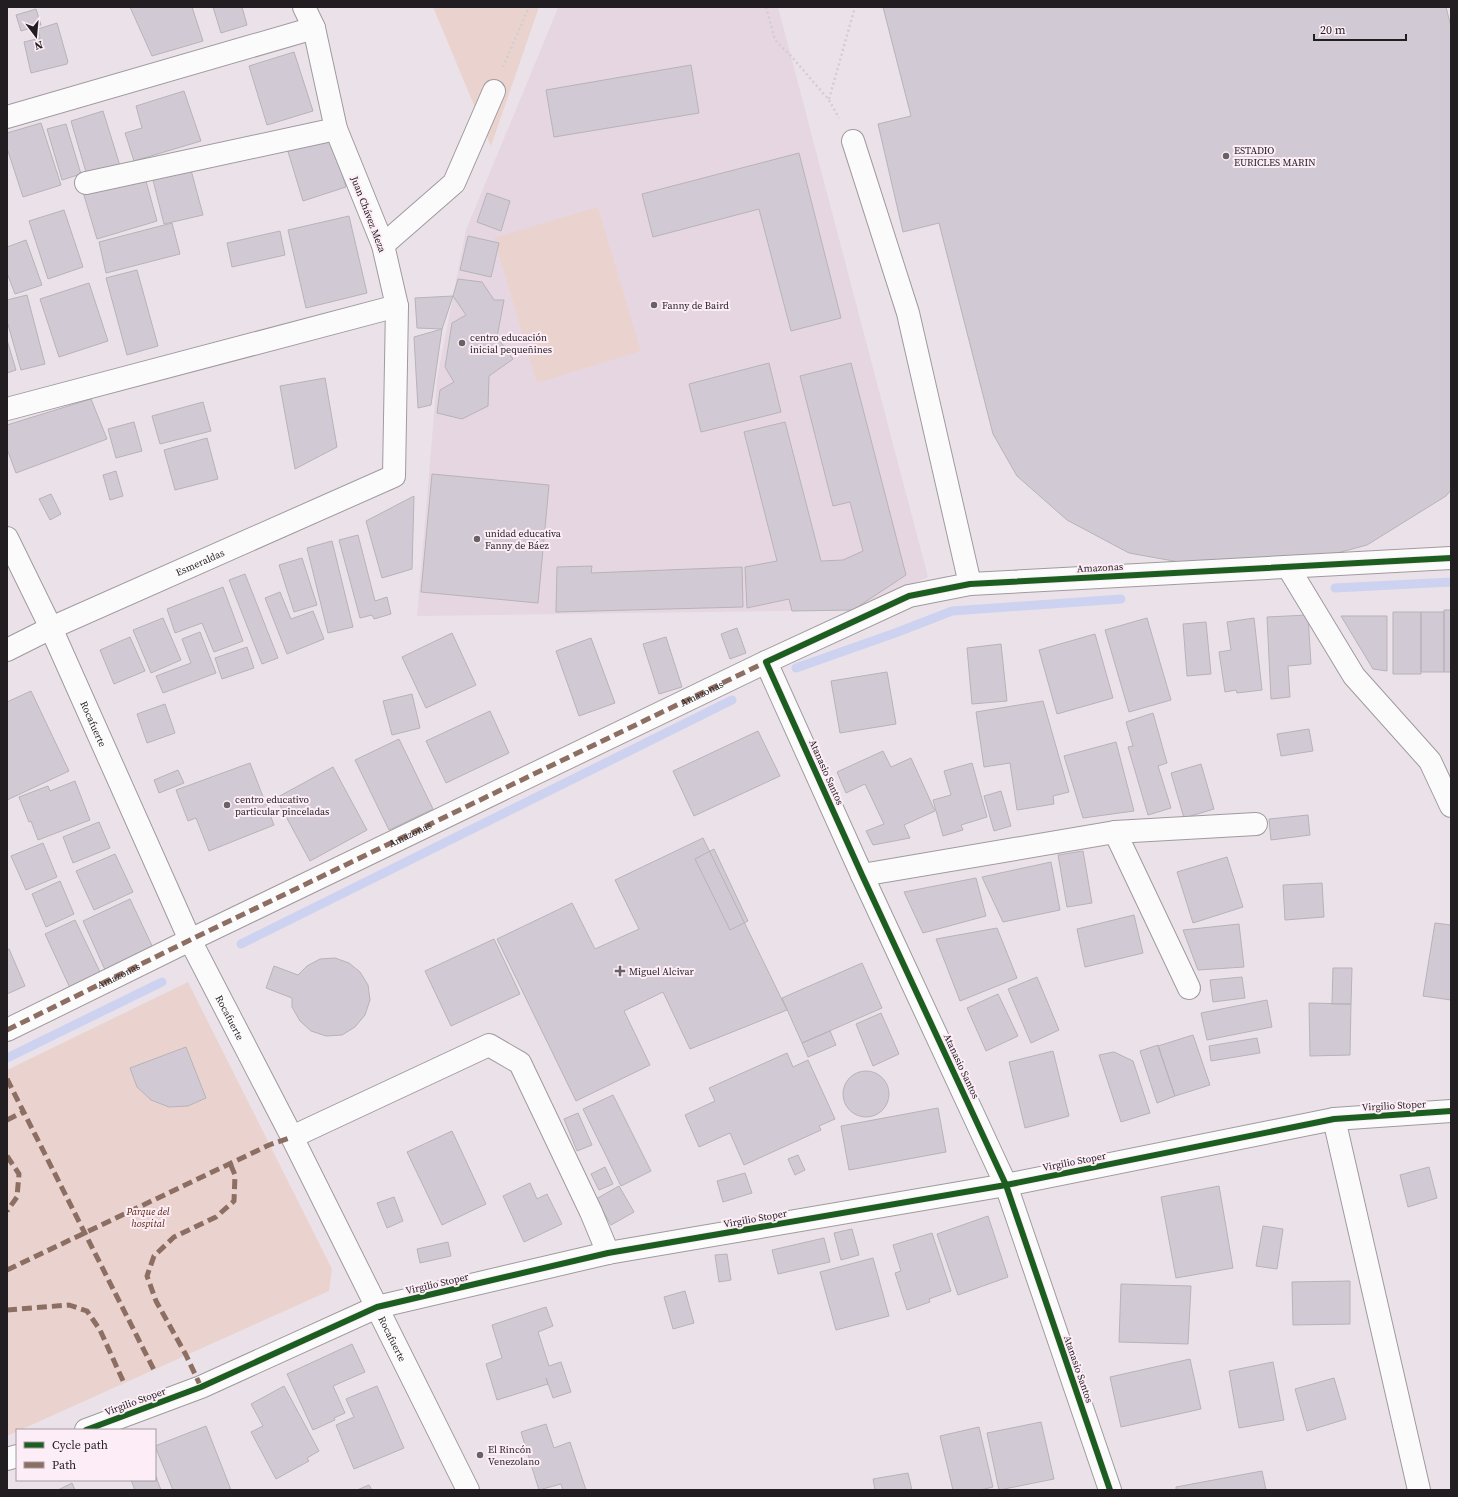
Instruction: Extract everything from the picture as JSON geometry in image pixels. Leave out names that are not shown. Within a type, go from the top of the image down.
[{"type":"street","name":"Juan Chávez Meza","points":[[304,7],[314,28],[336,129],[383,245],[397,306],[394,476]]},
{"type":"street","points":[[7,117],[314,28]]},
{"type":"street","points":[[383,245],[454,183],[494,91]]},
{"type":"street","points":[[86,183],[336,129]]},
{"type":"street","points":[[853,141],[908,313],[970,584]]},
{"type":"street","points":[[7,409],[397,306]]},
{"type":"street","name":"Esmeraldas","points":[[7,650],[51,628],[394,476]]},
{"type":"street","name":"Rocafuerte","points":[[7,538],[51,628],[190,940],[292,1137],[468,1490]]},
{"type":"street","name":"Amazonas","points":[[7,1030],[766,662],[909,596],[970,584],[1288,567],[1447,553]]},
{"type":"street","points":[[1288,567],[1354,676],[1430,761],[1451,806]]},
{"type":"street","name":"Atanasio Santos","points":[[766,662],[862,875],[1006,1185],[1110,1490]]},
{"type":"street","points":[[862,875],[1115,832],[1256,824]]},
{"type":"street","points":[[1115,832],[1188,988]]},
{"type":"street","points":[[292,1137],[490,1045],[520,1063],[591,1212],[608,1252]]},
{"type":"street","name":"Virgilio Stoper","points":[[89,1429],[201,1387],[377,1307],[608,1252],[1006,1185],[1334,1119],[1451,1111]]},
{"type":"street","points":[[1334,1119],[1419,1490]]},
{"type":"path","points":[[494,91],[529,7]]},
{"type":"path","points":[[766,7],[775,40],[791,56],[828,100],[853,141]]},
{"type":"path","points":[[828,100],[855,7]]},
{"type":"shaded area","name":"Fanny de Baird","points":[[778,7],[928,577],[853,610],[417,616],[437,379],[466,230],[558,8]]},
{"type":"green space","points":[[433,7],[539,7],[491,146]]},
{"type":"green space","points":[[598,207],[641,351],[537,383],[494,238]]},
{"type":"green space","name":"Parque del hospital","points":[[188,982],[332,1269],[329,1291],[23,1429],[16,1429],[16,1432],[7,1436],[7,1070]]},
{"type":"building","points":[[130,7],[192,7],[203,41],[152,56]]},
{"type":"building","points":[[213,7],[242,7],[247,25],[221,33]]},
{"type":"building","points":[[883,7],[1446,7],[1451,27],[1451,490],[1446,496],[1367,545],[1307,561],[1179,562],[1129,553],[1067,520],[1017,476],[993,434],[939,223],[903,232],[878,124],[911,116]]},
{"type":"building","points":[[36,9],[41,25],[21,31],[16,15]]},
{"type":"building","points":[[57,23],[68,62],[67,64],[31,73],[24,42],[40,38],[38,29]]},
{"type":"building","points":[[294,52],[313,111],[267,125],[249,66]]},
{"type":"building","points":[[691,65],[699,113],[554,137],[546,90]]},
{"type":"building","points":[[184,91],[201,141],[134,161],[125,133],[142,128],[136,106]]},
{"type":"building","points":[[103,111],[121,169],[88,179],[71,121]]},
{"type":"building","points":[[41,123],[61,185],[23,197],[7,148],[7,133]]},
{"type":"building","points":[[66,124],[81,174],[62,180],[47,129]]},
{"type":"building","points":[[329,132],[346,187],[303,201],[286,145]]},
{"type":"building","points":[[799,153],[841,318],[791,331],[759,209],[653,237],[642,194]]},
{"type":"building","points":[[191,170],[203,215],[164,224],[153,180]]},
{"type":"building","points":[[144,174],[157,221],[97,239],[83,192]]},
{"type":"building","points":[[487,193],[510,201],[501,231],[477,222]]},
{"type":"building","points":[[64,210],[83,267],[48,279],[29,221]]},
{"type":"building","points":[[349,216],[367,293],[306,308],[288,230]]},
{"type":"building","points":[[172,223],[180,254],[106,273],[99,242]]},
{"type":"building","points":[[280,231],[285,255],[232,267],[227,243]]},
{"type":"building","points":[[468,236],[499,243],[491,277],[460,270]]},
{"type":"building","points":[[26,240],[42,285],[15,294],[7,273],[7,247]]},
{"type":"building","points":[[137,270],[158,346],[127,355],[106,278]]},
{"type":"building","points":[[458,279],[482,282],[494,300],[504,300],[497,337],[513,359],[489,376],[488,406],[462,419],[437,413],[440,390],[454,382],[445,367],[452,323],[466,315],[453,296]]},
{"type":"building","points":[[89,283],[108,341],[59,357],[40,299]]},
{"type":"building","points":[[27,295],[45,364],[21,370],[7,321],[7,300]]},
{"type":"building","points":[[453,296],[442,329],[417,328],[415,298]]},
{"type":"building","points":[[442,329],[431,405],[418,408],[414,337]]},
{"type":"building","points":[[7,340],[16,370],[7,373]]},
{"type":"building","points":[[769,363],[781,412],[701,432],[689,384]]},
{"type":"building","points":[[851,363],[906,575],[853,610],[792,611],[789,599],[747,608],[745,567],[777,561],[744,432],[785,422],[821,561],[843,560],[863,551],[850,502],[833,506],[800,376]]},
{"type":"building","points":[[325,378],[337,447],[295,469],[280,386]]},
{"type":"building","points":[[91,399],[107,439],[16,473],[7,449],[7,425]]},
{"type":"building","points":[[203,402],[211,431],[160,444],[152,416]]},
{"type":"building","points":[[134,422],[142,451],[116,458],[108,429]]},
{"type":"building","points":[[207,438],[218,479],[175,490],[164,450]]},
{"type":"building","points":[[116,471],[123,496],[110,500],[103,475]]},
{"type":"building","points":[[432,474],[549,485],[538,603],[421,592]]},
{"type":"building","points":[[51,494],[61,514],[50,520],[39,499]]},
{"type":"building","points":[[414,496],[412,569],[382,578],[366,521]]},
{"type":"building","points":[[358,535],[375,601],[387,597],[391,614],[374,619],[372,615],[360,618],[339,540]]},
{"type":"building","points":[[332,541],[353,627],[328,633],[307,548]]},
{"type":"building","points":[[302,558],[317,605],[294,612],[279,565]]},
{"type":"building","points":[[592,566],[591,573],[742,567],[743,607],[556,612],[557,567]]},
{"type":"building","points":[[245,574],[278,658],[262,664],[229,580]]},
{"type":"building","points":[[223,587],[243,641],[214,652],[202,623],[175,633],[167,609]]},
{"type":"building","points":[[280,592],[291,619],[313,611],[324,639],[287,654],[265,598]]},
{"type":"building","points":[[1444,610],[1451,610],[1451,672],[1444,672]]},
{"type":"building","points":[[1393,612],[1421,612],[1421,674],[1393,674]]},
{"type":"building","points":[[1421,612],[1444,612],[1444,672],[1421,672]]},
{"type":"building","points":[[1308,615],[1311,664],[1288,666],[1290,697],[1271,699],[1267,617]]},
{"type":"building","points":[[1341,616],[1387,616],[1387,671],[1373,669]]},
{"type":"building","points":[[163,618],[181,660],[151,673],[133,630]]},
{"type":"building","points":[[1147,618],[1171,700],[1129,712],[1105,630]]},
{"type":"building","points":[[1254,618],[1262,690],[1237,693],[1236,690],[1225,692],[1219,652],[1231,650],[1227,622]]},
{"type":"building","points":[[1206,622],[1211,674],[1187,676],[1183,624]]},
{"type":"building","points":[[737,628],[746,653],[730,659],[721,634]]},
{"type":"building","points":[[200,632],[216,673],[163,693],[156,676],[191,663],[182,639]]},
{"type":"building","points":[[452,633],[476,685],[426,708],[402,657]]},
{"type":"building","points":[[1095,634],[1113,698],[1057,714],[1039,650]]},
{"type":"building","points":[[130,637],[145,671],[114,684],[100,650]]},
{"type":"building","points":[[666,637],[682,687],[659,694],[643,644]]},
{"type":"building","points":[[591,638],[615,703],[579,716],[556,651]]},
{"type":"building","points":[[1001,644],[1007,701],[972,704],[967,648]]},
{"type":"building","points":[[247,647],[254,668],[222,679],[215,658]]},
{"type":"building","points":[[887,672],[896,724],[840,733],[831,681]]},
{"type":"building","points":[[31,691],[69,771],[7,800],[7,702]]},
{"type":"building","points":[[412,694],[420,728],[392,735],[383,701]]},
{"type":"building","points":[[1043,701],[1069,792],[1053,796],[1054,804],[1017,810],[1010,763],[984,767],[976,712]]},
{"type":"building","points":[[165,704],[175,733],[147,743],[137,714]]},
{"type":"building","points":[[490,711],[509,753],[446,783],[426,741]]},
{"type":"building","points":[[1153,713],[1167,763],[1158,766],[1171,808],[1148,815],[1128,747],[1133,746],[1126,722]]},
{"type":"building","points":[[1309,729],[1313,751],[1281,756],[1277,734]]},
{"type":"building","points":[[758,731],[780,776],[694,816],[673,771]]},
{"type":"building","points":[[399,739],[433,809],[389,830],[355,760]]},
{"type":"building","points":[[1116,742],[1134,811],[1083,818],[1064,756]]},
{"type":"building","points":[[883,751],[891,767],[911,758],[935,811],[904,825],[910,838],[873,845],[866,831],[884,824],[865,784],[846,793],[837,772]]},
{"type":"building","points":[[250,763],[274,825],[209,851],[196,818],[188,821],[176,790]]},
{"type":"building","points":[[972,763],[987,817],[961,825],[963,830],[943,836],[933,800],[951,795],[944,771]]},
{"type":"building","points":[[1201,764],[1214,809],[1184,818],[1171,773]]},
{"type":"building","points":[[333,767],[367,830],[310,861],[276,798]]},
{"type":"building","points":[[178,770],[184,783],[159,793],[154,780]]},
{"type":"building","points":[[75,781],[90,820],[38,840],[31,821],[29,822],[19,797],[48,786],[50,791]]},
{"type":"building","points":[[1001,791],[1011,826],[994,831],[984,796]]},
{"type":"building","points":[[1308,815],[1310,835],[1271,840],[1269,819]]},
{"type":"building","points":[[99,822],[110,848],[73,863],[63,837]]},
{"type":"building","points":[[703,838],[787,1010],[690,1049],[663,992],[624,1011],[650,1065],[576,1101],[497,939],[572,903],[595,949],[639,929],[615,880]]},
{"type":"building","points":[[43,843],[57,877],[26,890],[11,856]]},
{"type":"building","points":[[714,849],[748,921],[730,930],[695,859]]},
{"type":"building","points":[[1083,851],[1092,903],[1067,907],[1058,855]]},
{"type":"building","points":[[115,854],[133,892],[94,910],[76,871]]},
{"type":"building","points":[[1227,857],[1243,907],[1193,923],[1177,872]]},
{"type":"building","points":[[1051,862],[1060,910],[1003,922],[982,877]]},
{"type":"building","points":[[976,878],[986,916],[923,933],[904,892]]},
{"type":"building","points":[[60,881],[74,914],[46,927],[32,894]]},
{"type":"building","points":[[1322,883],[1324,917],[1285,920],[1283,885]]},
{"type":"building","points":[[130,899],[154,950],[106,972],[83,921]]},
{"type":"building","points":[[1134,915],[1143,953],[1085,967],[1077,929]]},
{"type":"building","points":[[75,920],[101,974],[70,988],[45,934]]},
{"type":"building","points":[[1435,923],[1451,925],[1451,1000],[1423,996]]},
{"type":"building","points":[[1239,924],[1244,967],[1198,970],[1183,930]]},
{"type":"building","points":[[997,928],[1017,978],[960,1001],[936,939]]},
{"type":"building","points":[[494,939],[520,994],[451,1026],[425,971]]},
{"type":"building","points":[[9,949],[25,986],[7,994],[7,950]]},
{"type":"building","points":[[335,958],[349,963],[360,972],[368,985],[370,1000],[365,1015],[355,1027],[342,1035],[326,1036],[311,1031],[300,1021],[292,1007],[292,998],[266,988],[274,966],[298,975],[307,966],[320,959]]},
{"type":"building","points":[[862,963],[882,1008],[802,1043],[782,998]]},
{"type":"building","points":[[1333,968],[1352,968],[1351,1004],[1332,1004]]},
{"type":"building","points":[[1037,977],[1059,1030],[1031,1043],[1008,989]]},
{"type":"building","points":[[1242,977],[1245,998],[1213,1002],[1210,980]]},
{"type":"building","points":[[998,994],[1018,1036],[986,1051],[967,1008]]},
{"type":"building","points":[[1267,1000],[1272,1027],[1207,1040],[1201,1013]]},
{"type":"building","points":[[1309,1003],[1351,1004],[1350,1055],[1310,1056]]},
{"type":"building","points":[[881,1013],[899,1054],[873,1066],[856,1024]]},
{"type":"building","points":[[830,1031],[836,1045],[808,1057],[802,1043]]},
{"type":"building","points":[[1193,1035],[1210,1085],[1175,1096],[1158,1046]]},
{"type":"building","points":[[1257,1038],[1260,1053],[1211,1061],[1209,1046]]},
{"type":"building","points":[[1158,1045],[1175,1096],[1157,1103],[1140,1051]]},
{"type":"building","points":[[186,1047],[206,1098],[188,1106],[169,1107],[151,1100],[137,1087],[130,1068]]},
{"type":"building","points":[[1053,1051],[1069,1116],[1025,1128],[1009,1062]]},
{"type":"building","points":[[1114,1052],[1133,1061],[1150,1113],[1121,1122],[1099,1055]]},
{"type":"building","points":[[787,1053],[793,1067],[808,1060],[835,1119],[819,1126],[821,1130],[744,1165],[730,1133],[699,1147],[685,1115],[715,1101],[709,1088]]},
{"type":"building","points":[[866,1071],[879,1075],[885,1081],[889,1094],[885,1107],[879,1113],[866,1117],[853,1113],[847,1107],[843,1094],[847,1081],[853,1075]]},
{"type":"building","points":[[613,1095],[651,1171],[621,1186],[583,1109]]},
{"type":"building","points":[[938,1108],[946,1152],[849,1170],[841,1126]]},
{"type":"building","points":[[578,1113],[592,1145],[577,1151],[564,1119]]},
{"type":"building","points":[[452,1131],[486,1204],[442,1225],[407,1152]]},
{"type":"building","points":[[798,1155],[805,1170],[795,1175],[788,1159]]},
{"type":"building","points":[[605,1167],[613,1184],[599,1190],[591,1174]]},
{"type":"building","points":[[1429,1167],[1437,1198],[1408,1207],[1400,1175]]},
{"type":"building","points":[[745,1173],[752,1193],[723,1202],[717,1181]]},
{"type":"building","points":[[530,1183],[537,1199],[547,1194],[562,1224],[524,1242],[503,1196]]},
{"type":"building","points":[[619,1186],[634,1212],[611,1225],[596,1199]]},
{"type":"building","points":[[1219,1186],[1233,1268],[1176,1278],[1161,1197]]},
{"type":"building","points":[[394,1197],[403,1221],[387,1228],[377,1203]]},
{"type":"building","points":[[988,1216],[1008,1277],[958,1295],[937,1234]]},
{"type":"building","points":[[1263,1226],[1283,1229],[1277,1269],[1256,1266]]},
{"type":"building","points":[[852,1229],[859,1255],[841,1260],[834,1233]]},
{"type":"building","points":[[932,1233],[951,1291],[929,1299],[930,1302],[907,1310],[895,1273],[901,1271],[893,1245]]},
{"type":"building","points":[[824,1238],[830,1262],[778,1274],[772,1250]]},
{"type":"building","points":[[448,1242],[451,1256],[420,1263],[417,1249]]},
{"type":"building","points":[[727,1254],[731,1280],[719,1282],[715,1255]]},
{"type":"building","points":[[873,1258],[889,1316],[836,1330],[820,1272]]},
{"type":"building","points":[[1350,1281],[1350,1324],[1293,1325],[1292,1282]]},
{"type":"building","points":[[1121,1284],[1191,1286],[1188,1344],[1119,1342]]},
{"type":"building","points":[[685,1291],[694,1323],[673,1329],[664,1297]]},
{"type":"building","points":[[546,1307],[553,1326],[538,1332],[549,1366],[561,1362],[571,1392],[553,1398],[546,1378],[548,1384],[497,1400],[486,1364],[502,1358],[492,1325]]},
{"type":"building","points":[[352,1344],[365,1372],[333,1386],[345,1413],[334,1418],[335,1420],[313,1430],[287,1374]]},
{"type":"building","points":[[1190,1359],[1201,1409],[1121,1427],[1110,1377]]},
{"type":"building","points":[[1273,1362],[1284,1420],[1239,1428],[1229,1371]]},
{"type":"building","points":[[1334,1378],[1346,1419],[1307,1431],[1295,1389]]},
{"type":"building","points":[[284,1386],[319,1451],[307,1458],[309,1461],[276,1479],[251,1432],[263,1426],[251,1404]]},
{"type":"building","points":[[377,1386],[404,1448],[354,1469],[336,1425],[354,1417],[346,1399]]},
{"type":"building","points":[[1041,1422],[1054,1479],[999,1490],[987,1433]]},
{"type":"building","points":[[546,1424],[554,1448],[570,1442],[586,1490],[563,1490],[561,1484],[539,1490],[521,1432]]},
{"type":"building","points":[[206,1426],[231,1490],[173,1490],[156,1446]]},
{"type":"building","points":[[979,1427],[993,1487],[980,1490],[953,1490],[940,1436]]},
{"type":"building","points":[[1262,1471],[1266,1490],[1176,1490],[1176,1487]]},
{"type":"building","points":[[908,1473],[912,1490],[875,1490],[873,1479]]},
{"type":"building","points":[[156,1477],[161,1490],[135,1490],[131,1481],[156,1481]]},
{"type":"building","points":[[72,1483],[75,1490],[58,1490]]},
{"type":"building","points":[[369,1485],[372,1490],[357,1490]]},
{"type":"waterway","points":[[1335,588],[1451,582]]},
{"type":"waterway","points":[[796,668],[952,611],[1121,599]]},
{"type":"waterway","points":[[241,944],[732,700]]},
{"type":"waterway","points":[[7,1058],[162,982]]},
{"type":"marked path","points":[[7,1030],[766,662]]},
{"type":"marked path","points":[[7,1079],[154,1370]]},
{"type":"marked path","points":[[7,1120],[23,1112]]},
{"type":"marked path","points":[[7,1270],[269,1145],[292,1137]]},
{"type":"marked path","points":[[7,1156],[19,1174],[17,1197],[7,1211]]},
{"type":"marked path","points":[[201,1387],[186,1355],[156,1301],[147,1276],[154,1256],[174,1237],[216,1217],[234,1201],[235,1175],[230,1163]]},
{"type":"marked path","points":[[7,1310],[69,1305],[87,1311],[100,1330],[124,1383]]},
{"type":"cycle path","points":[[1110,1490],[1006,1185],[862,875],[766,662],[909,596],[970,584],[1451,558]]},
{"type":"cycle path","points":[[89,1429],[201,1387],[377,1307],[608,1253],[1006,1185],[1334,1119],[1451,1111]]},
{"type":"place","name":"ESTADIO EURICLES MARIN","points":[[1226,156]]},
{"type":"place","name":"Fanny de Baird","points":[[654,305]]},
{"type":"place","name":"centro educación inicial pequeñines","points":[[462,343]]},
{"type":"place","name":"unidad educativa Fanny de Báez","points":[[477,539]]},
{"type":"place","name":"centro educativo particular pinceladas","points":[[227,805]]},
{"type":"place","name":"Miguel Alcivar","points":[[620,971]]},
{"type":"place","name":"El Rincón Venezolano","points":[[480,1455]]}]
